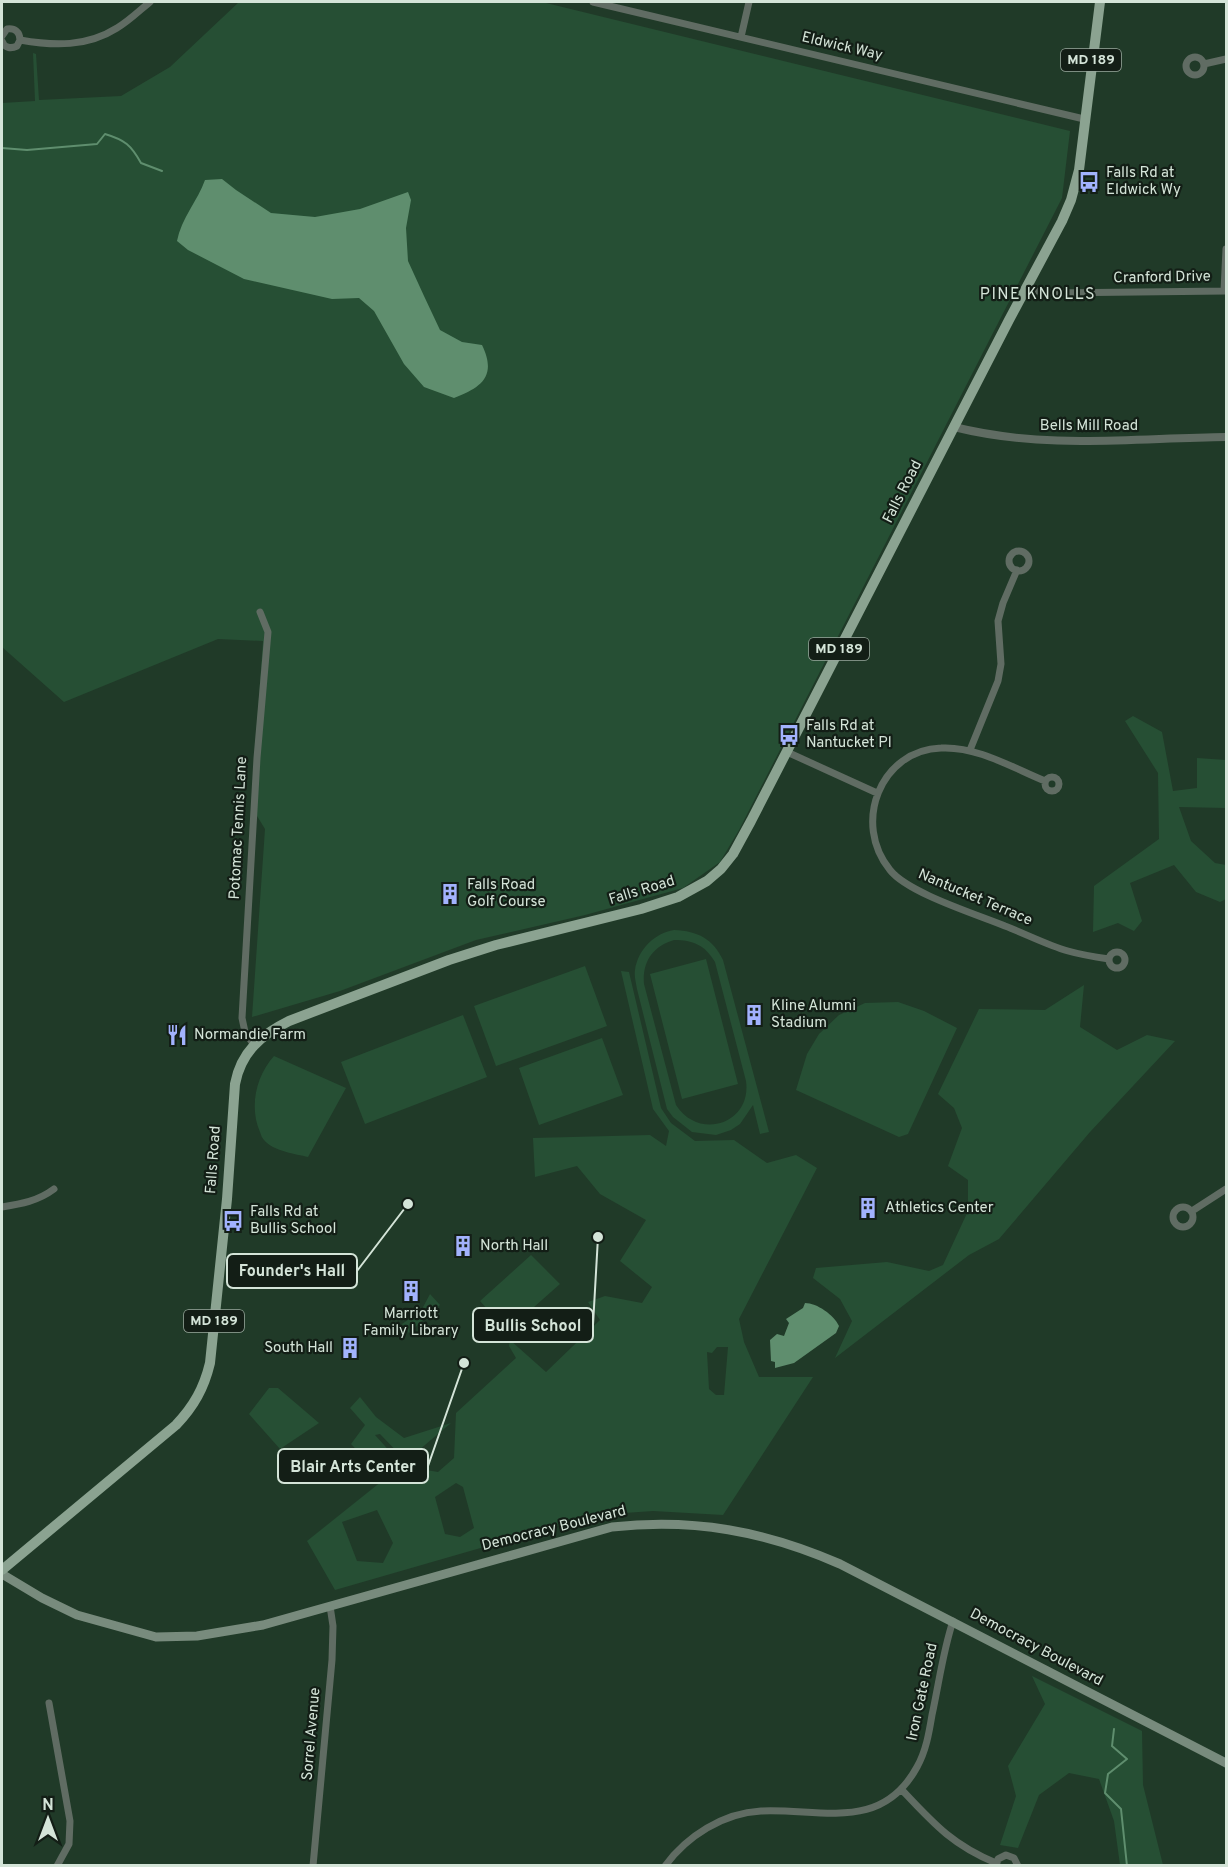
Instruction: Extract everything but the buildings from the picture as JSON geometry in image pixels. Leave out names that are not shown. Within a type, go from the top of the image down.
[{"type":"main road","name":"Falls Road","points":[[2,1572],[176,1425],[192,1408],[205,1384],[210,1363],[219,1280],[235,1084],[242,1063],[254,1045],[272,1030],[289,1021],[449,960],[496,945],[641,909],[678,897],[694,890],[721,869],[733,854],[1062,221],[1074,192],[1079,170],[1100,2]]},
{"type":"main road","name":"Democracy Boulevard","points":[[2,1572],[42,1598],[77,1615],[156,1637],[197,1636],[263,1625],[612,1527],[664,1524],[731,1529],[762,1535],[798,1546],[840,1564],[1227,1763]]},
{"type":"street","points":[[20,40],[50,45],[71,44],[97,38],[117,28],[150,2]]},
{"type":"street","name":"Eldwick Way","points":[[593,2],[1084,119]]},
{"type":"street","points":[[741,37],[749,2]]},
{"type":"street","points":[[8,29],[14,29],[19,33],[20,40],[17,46],[11,48],[5,46],[2,38],[8,29]]},
{"type":"street","points":[[1204,64],[1227,59]]},
{"type":"street","points":[[1225,291],[1227,249]]},
{"type":"street","name":"Cranford Drive","points":[[1025,289],[1050,293],[1225,291]]},
{"type":"street","name":"Bells Mill Road","points":[[954,427],[1038,441],[1080,442],[1227,437]]},
{"type":"street","points":[[970,750],[1000,672],[998,621],[1017,570]]},
{"type":"street","name":"Potomac Tennis Lane","points":[[254,1045],[245,1032],[242,1018],[257,758],[268,632],[260,612]]},
{"type":"street","name":"Nantucket Terrace","points":[[1045,781],[970,750],[940,748],[910,756],[892,772],[877,793],[872,821],[877,849],[890,870],[903,883],[1065,950],[1109,959]]},
{"type":"street","points":[[787,752],[877,793]]},
{"type":"street","points":[[2,1207],[24,1204],[43,1197],[54,1189]]},
{"type":"street","points":[[1192,1211],[1227,1189]]},
{"type":"street","name":"Sorrel Avenue","points":[[313,1866],[332,1660],[333,1626],[330,1606]]},
{"type":"street","name":"Iron Gate Road","points":[[665,1866],[677,1850],[706,1828],[726,1819],[760,1811],[833,1815],[851,1813],[880,1805],[901,1789],[916,1768],[926,1745],[953,1621]]},
{"type":"street","points":[[49,1703],[70,1821],[69,1844],[57,1866]]},
{"type":"street","points":[[901,1789],[952,1840],[972,1853],[996,1864],[1001,1857],[1010,1856],[1017,1861],[1018,1866]]},
{"type":"shaded area","name":"Falls Road Golf Course","points":[[239,2],[542,2],[1070,131],[1062,198],[739,830],[720,862],[683,888],[585,915],[476,940],[340,991],[252,1017],[265,829],[251,806],[263,641],[218,639],[64,702],[2,647],[2,103],[35,101],[33,53],[36,54],[39,100],[121,96],[170,67]]},
{"type":"shaded area","points":[[222,179],[271,213],[315,217],[360,209],[408,192],[411,200],[406,228],[408,261],[440,330],[462,342],[482,345],[488,365],[484,379],[479,385],[454,398],[424,387],[404,364],[374,311],[359,298],[332,299],[244,279],[188,250],[177,241],[182,225],[205,180]]},
{"type":"shaded area","points":[[1133,716],[1162,732],[1173,791],[1197,788],[1197,758],[1226,760],[1226,808],[1179,807],[1191,841],[1215,863],[1226,865],[1226,899],[1220,902],[1196,892],[1174,865],[1130,883],[1142,921],[1134,931],[1118,923],[1093,932],[1094,886],[1159,839],[1158,773],[1125,721]]},
{"type":"shaded area","points":[[674,930],[697,934],[714,947],[723,960],[769,1132],[760,1134],[753,1105],[740,1124],[716,1135],[692,1132],[673,1117],[667,1109],[637,989],[635,970],[640,955],[648,943]],"holes":[[[674,940],[693,942],[703,948],[715,962],[746,1081],[746,1096],[741,1108],[733,1117],[722,1123],[710,1125],[697,1122],[686,1116],[676,1105],[644,984],[645,969],[650,956],[660,946]]]},
{"type":"shaded area","points":[[706,959],[738,1084],[682,1099],[650,974]]},
{"type":"shaded area","points":[[585,966],[607,1026],[496,1066],[474,1006]]},
{"type":"shaded area","points":[[621,971],[629,972],[661,1108],[671,1123],[695,1141],[734,1140],[767,1163],[796,1155],[817,1168],[739,1319],[744,1342],[759,1377],[813,1377],[723,1515],[653,1511],[595,1515],[335,1590],[307,1541],[382,1481],[383,1471],[374,1468],[351,1444],[365,1425],[350,1408],[360,1397],[376,1417],[404,1438],[451,1423],[406,1461],[380,1434],[375,1435],[403,1466],[438,1472],[454,1458],[456,1413],[516,1358],[509,1346],[510,1340],[546,1372],[600,1320],[588,1302],[605,1296],[642,1303],[652,1287],[620,1261],[646,1220],[600,1194],[577,1166],[535,1177],[533,1138],[650,1135],[666,1146],[669,1131],[653,1109]],"holes":[[[717,1347],[728,1347],[724,1395],[716,1395],[709,1389],[707,1352],[712,1353]],[[456,1483],[463,1487],[474,1528],[460,1537],[445,1534],[435,1497]],[[377,1510],[393,1543],[383,1563],[357,1561],[342,1522]]]},
{"type":"shaded area","points":[[1084,985],[1080,1027],[1117,1050],[1147,1035],[1175,1041],[1090,1132],[999,1239],[969,1255],[835,1358],[852,1321],[840,1299],[813,1278],[816,1268],[887,1262],[929,1271],[943,1265],[968,1211],[968,1180],[948,1166],[962,1128],[954,1108],[938,1094],[979,1009],[1045,1010]]},
{"type":"shaded area","points":[[898,1002],[924,1011],[957,1028],[908,1134],[899,1137],[796,1090],[807,1054],[819,1034],[839,1015],[865,1003]]},
{"type":"shaded area","points":[[463,1015],[487,1077],[365,1124],[341,1062]]},
{"type":"shaded area","points":[[602,1038],[623,1095],[539,1125],[519,1068]]},
{"type":"shaded area","points":[[274,1056],[346,1088],[308,1157],[273,1147],[262,1137],[255,1112],[256,1092],[263,1073]]},
{"type":"shaded area","points":[[531,1255],[560,1284],[507,1331],[480,1301]]},
{"type":"shaded area","points":[[430,1294],[440,1305],[409,1333],[402,1324],[421,1311]]},
{"type":"shaded area","points":[[805,1303],[820,1307],[829,1314],[839,1326],[836,1333],[794,1363],[775,1368],[775,1362],[771,1361],[770,1340],[777,1334],[784,1336],[789,1323],[786,1319],[803,1308]]},
{"type":"shaded area","points":[[269,1388],[278,1388],[319,1423],[280,1449],[249,1414]]},
{"type":"shaded area","points":[[1032,1676],[1142,1731],[1143,1785],[1163,1865],[1120,1865],[1114,1821],[1099,1779],[1069,1773],[1039,1795],[1018,1848],[1000,1845],[1016,1796],[1008,1766],[1045,1704]]},
{"type":"waterway","points":[[2,148],[27,150],[97,144],[105,134],[127,144],[141,163],[162,171]]},
{"type":"waterway","points":[[1114,1729],[1112,1746],[1127,1759],[1108,1774],[1105,1793],[1121,1809],[1127,1866]]},
{"type":"place","name":"Falls Rd at Eldwick Wy","points":[[1089,182]]},
{"type":"place","name":"Falls Rd at Nantucket Pl","points":[[789,735]]},
{"type":"place","name":"Falls Road Golf Course","points":[[450,894]]},
{"type":"place","name":"Kline Alumni Stadium","points":[[754,1015]]},
{"type":"place","name":"Normandie Farm","points":[[177,1035]]},
{"type":"place","name":"Founder's Hall","points":[[408,1204]]},
{"type":"place","name":"Athletics Center","points":[[868,1208]]},
{"type":"place","name":"Falls Rd at Bullis School","points":[[233,1221]]},
{"type":"place","name":"Bullis School","points":[[598,1237]]},
{"type":"place","name":"North Hall","points":[[463,1246]]},
{"type":"place","name":"Marriott Family Library","points":[[411,1291]]},
{"type":"place","name":"South Hall","points":[[350,1348]]},
{"type":"place","name":"Blair Arts Center","points":[[464,1363]]},
{"type":"district","name":"PINE KNOLLS","points":[[1038,295]]}]
